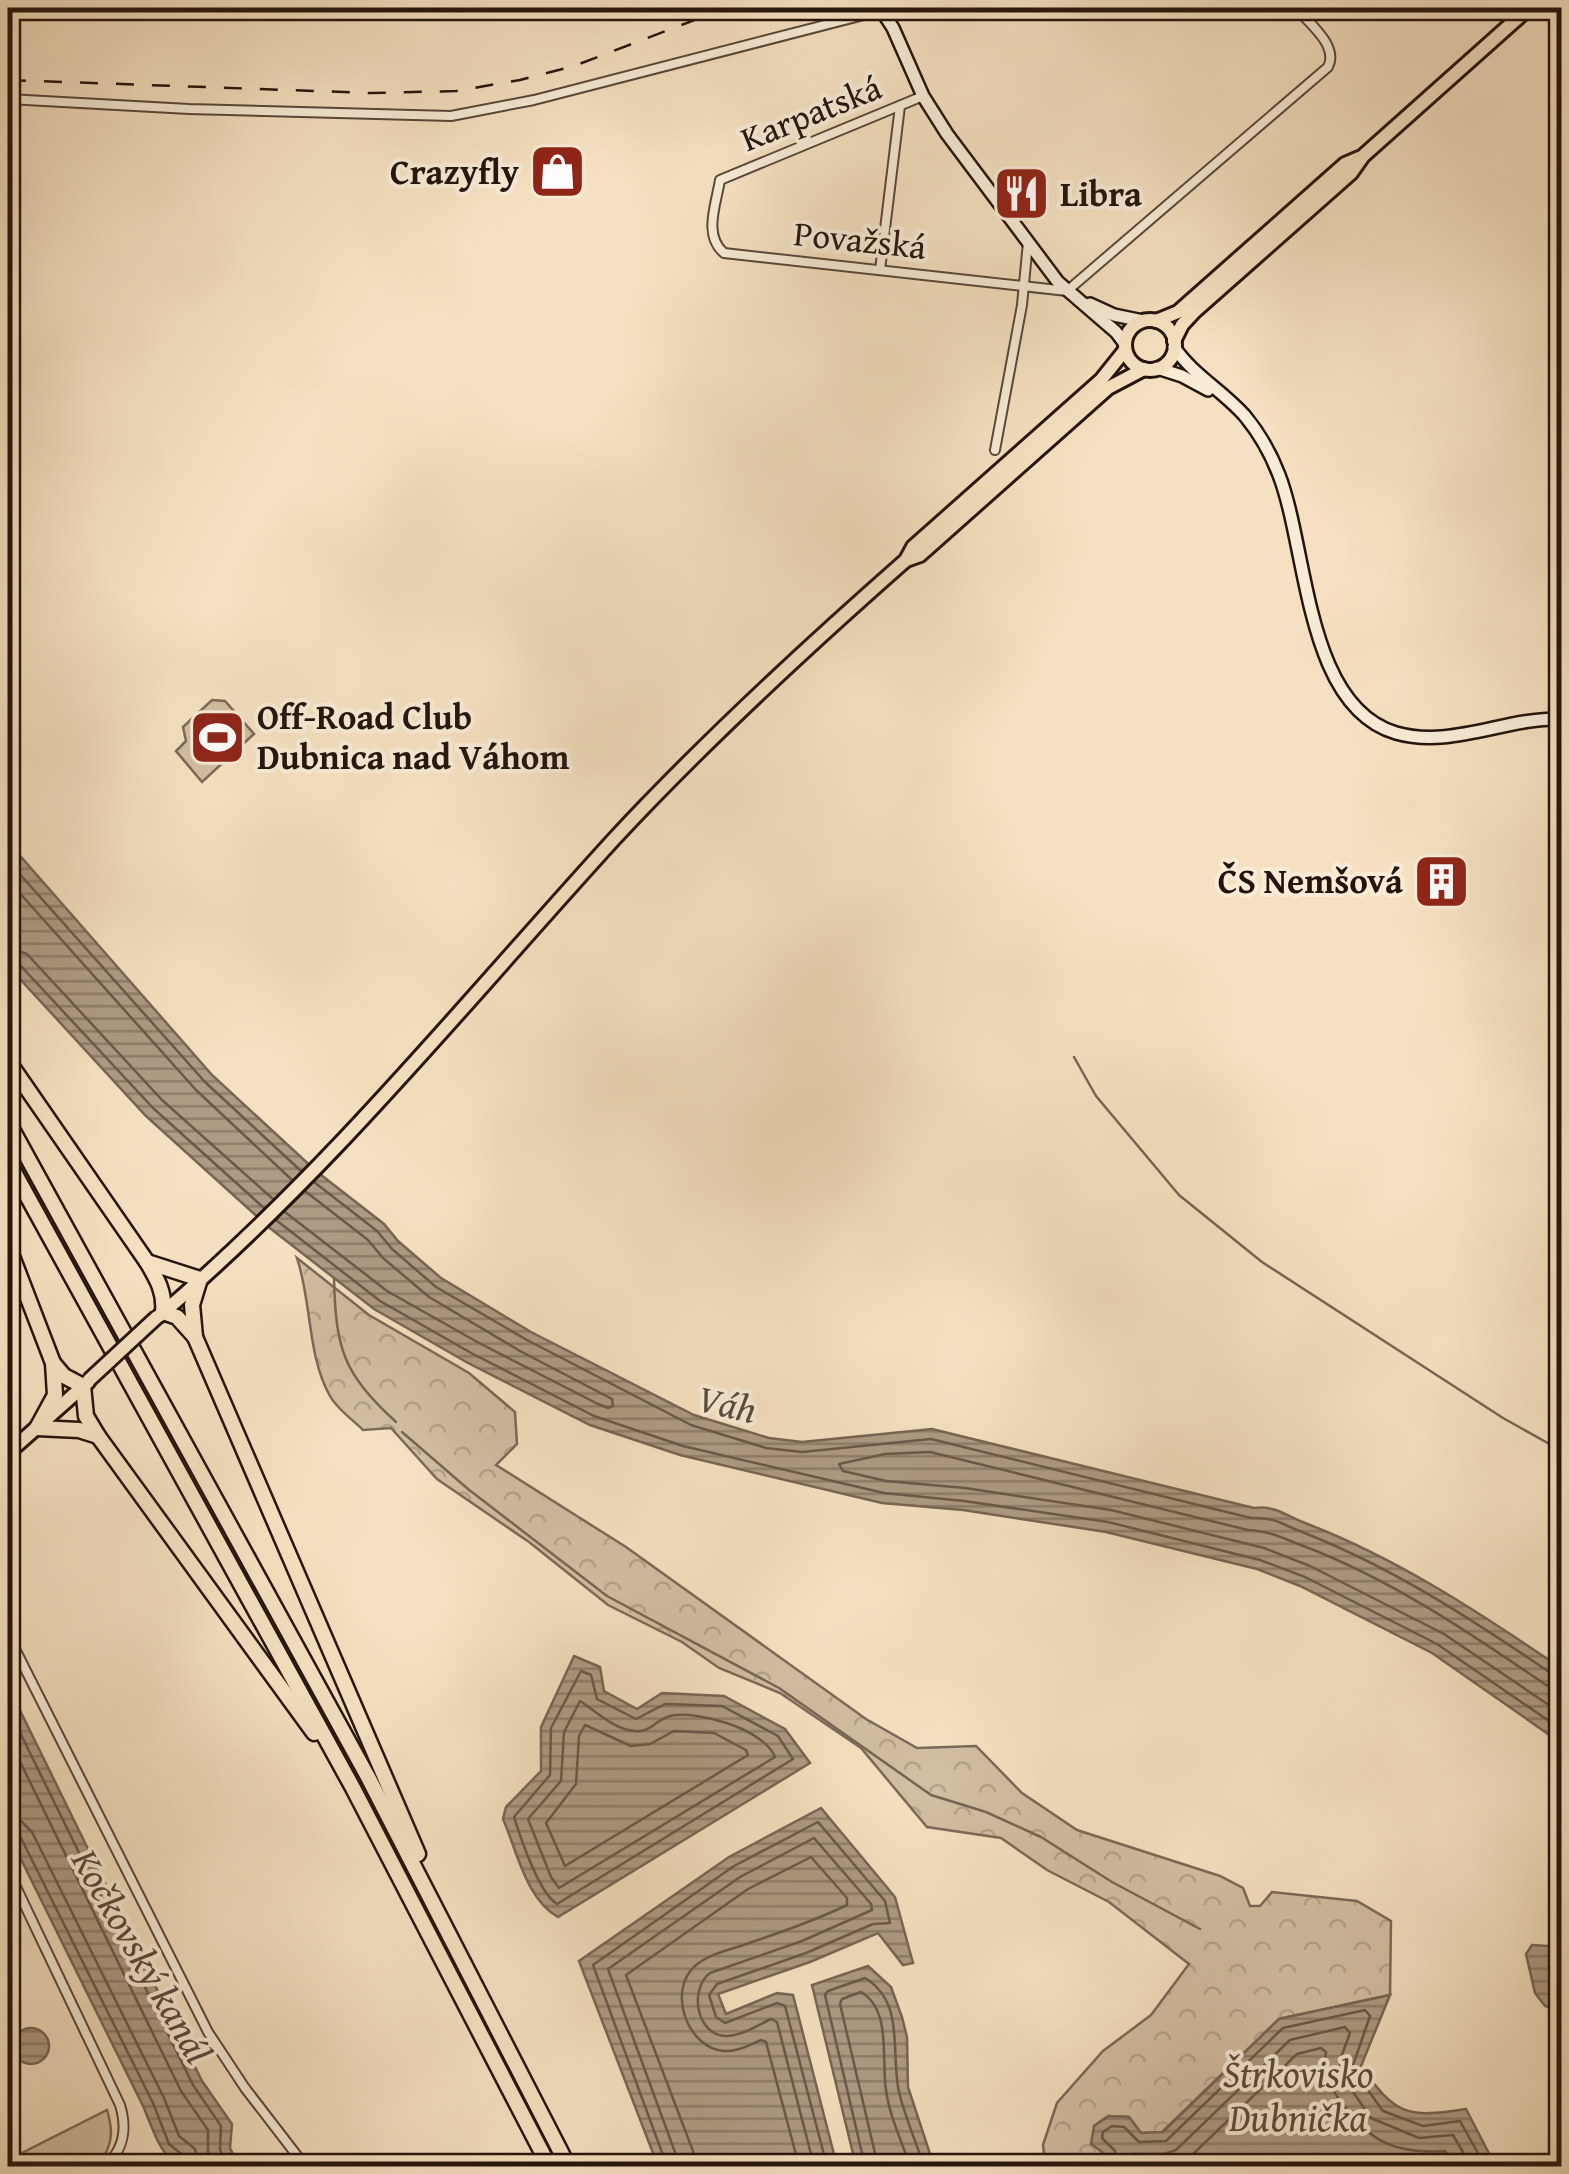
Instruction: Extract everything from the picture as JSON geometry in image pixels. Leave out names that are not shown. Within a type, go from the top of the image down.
[{"type":"highway","points":[[8,1061],[161,1285],[164,1298],[160,1315],[177,1317],[195,1337]]},
{"type":"highway","points":[[8,1122],[422,1880],[568,2166]]},
{"type":"highway","points":[[8,1160],[353,1788],[548,2166]]},
{"type":"highway","points":[[8,1246],[54,1363],[64,1376],[86,1383],[86,1416],[98,1436],[212,1588],[353,1788]]},
{"type":"highway","points":[[147,1262],[204,1276],[192,1305],[195,1337],[417,1850],[422,1880]]},
{"type":"highway","points":[[54,1363],[55,1396],[37,1428],[79,1430],[98,1436]]},
{"type":"main road","points":[[906,560],[920,555],[1108,388],[1167,362],[1182,325],[1195,311],[1529,8]]},
{"type":"main road","points":[[885,9],[922,96],[1028,242],[1072,294],[1116,332],[1134,364],[1182,376],[1226,398]]},
{"type":"main road","points":[[8,1453],[204,1276],[356,1124],[685,768],[906,560],[913,547],[1101,380],[1125,347],[1128,332],[1178,312],[1346,164],[1363,156]]},
{"type":"main road","points":[[1072,294],[1114,316],[1168,328],[1174,344],[1246,417],[1275,465],[1295,524],[1325,656],[1338,685],[1353,704],[1385,729],[1422,737],[1562,719]]},
{"type":"street","points":[[1072,294],[1328,67],[1332,58],[1330,48],[1296,8]]},
{"type":"street","points":[[8,99],[442,116],[493,110],[885,9]]},
{"type":"street","name":"Karpatská","points":[[720,180],[922,96]]},
{"type":"street","points":[[880,270],[900,106]]},
{"type":"street","name":"Považská","points":[[720,180],[711,233],[714,244],[724,253],[1024,284],[1072,294]]},
{"type":"street","points":[[995,450],[1028,242]]},
{"type":"street","points":[[8,1635],[208,2032],[245,2088],[306,2166]]},
{"type":"street","points":[[8,1870],[120,2104],[122,2139],[118,2151],[105,2166]]},
{"type":"green space","name":"Off-Road Club Dubnica nad Váhom","points":[[212,700],[225,701],[254,734],[202,782],[176,751],[186,741],[183,727]]},
{"type":"green space","points":[[297,1258],[369,1315],[469,1373],[515,1412],[517,1444],[496,1465],[626,1547],[866,1719],[917,1748],[976,1746],[1022,1793],[1077,1830],[1220,1876],[1243,1888],[1250,1906],[1260,1906],[1272,1892],[1357,1901],[1391,1921],[1390,1995],[1279,2019],[1162,2132],[1141,2133],[1129,2117],[1108,2116],[1094,2126],[1110,2166],[1045,2166],[1043,2145],[1057,2103],[1103,2051],[1151,2015],[1189,1964],[1109,1902],[1047,1870],[1001,1838],[927,1827],[861,1748],[780,1693],[719,1668],[682,1642],[608,1605],[529,1542],[437,1479],[391,1428],[363,1430],[337,1405],[323,1380]]},
{"type":"green space","points":[[107,2110],[110,2139],[99,2165],[8,2166],[8,2160]]},
{"type":"water","points":[[8,842],[212,1075],[441,1278],[531,1332],[694,1415],[769,1438],[802,1442],[932,1429],[1280,1512],[1405,1570],[1561,1668],[1561,1743],[1432,1653],[1300,1586],[1257,1569],[1106,1532],[963,1510],[882,1503],[680,1455],[590,1425],[468,1363],[374,1309],[271,1229],[146,1116],[8,966]]},
{"type":"water","points":[[574,1656],[600,1667],[604,1691],[637,1709],[662,1693],[724,1696],[785,1729],[810,1763],[558,1917],[530,1887],[503,1819],[506,1807],[541,1771],[541,1727]]},
{"type":"water","points":[[8,1686],[202,2081],[232,2124],[230,2148],[238,2164],[182,2164],[173,2160],[159,2143],[8,1833]]},
{"type":"water","points":[[821,1808],[895,1897],[913,1963],[903,1965],[878,1933],[718,1994],[726,2014],[777,1993],[793,1995],[837,2166],[658,2166],[579,1961],[729,1857]]},
{"type":"water","points":[[1532,1945],[1561,1947],[1561,2012],[1545,2006],[1535,1993],[1526,1954]]},
{"type":"water","points":[[868,1966],[891,1987],[902,2017],[907,2037],[908,2087],[934,2166],[856,2166],[812,1985]]},
{"type":"water","name":"Štrkovisko Dubnička","points":[[1390,1995],[1361,2066],[1373,2083],[1404,2110],[1430,2113],[1466,2109],[1493,2161],[1529,2166],[1110,2166],[1106,2155],[1091,2144],[1094,2126],[1109,2116],[1129,2117],[1141,2133],[1163,2132],[1279,2019]]},
{"type":"water","points":[[31,2028],[44,2033],[49,2046],[44,2059],[31,2064],[18,2059],[13,2046],[18,2033]]},
{"type":"waterway","points":[[1074,1057],[1096,1096],[1179,1195],[1262,1262],[1503,1418],[1562,1451]]},
{"type":"waterway","points":[[334,1279],[337,1324],[346,1359],[364,1389],[396,1422]]},
{"type":"waterway","points":[[402,1432],[468,1489],[607,1596],[779,1688],[931,1795],[986,1812],[1041,1837],[1112,1882],[1200,1929]]},
{"type":"railway","points":[[8,80],[371,93],[456,91],[574,66],[726,8]]},
{"type":"place","name":"Crazyfly","points":[[558,172]]},
{"type":"place","name":"Libra","points":[[1021,194]]},
{"type":"place","name":"Off-Road Club Dubnica nad Váhom","points":[[218,737]]},
{"type":"place","name":"ČS Nemšová","points":[[1442,881]]},
{"type":"water label","name":"Váh","points":[[727,1404]]},
{"type":"water label","name":"Kočkovský kanál","points":[[142,1956]]}]
